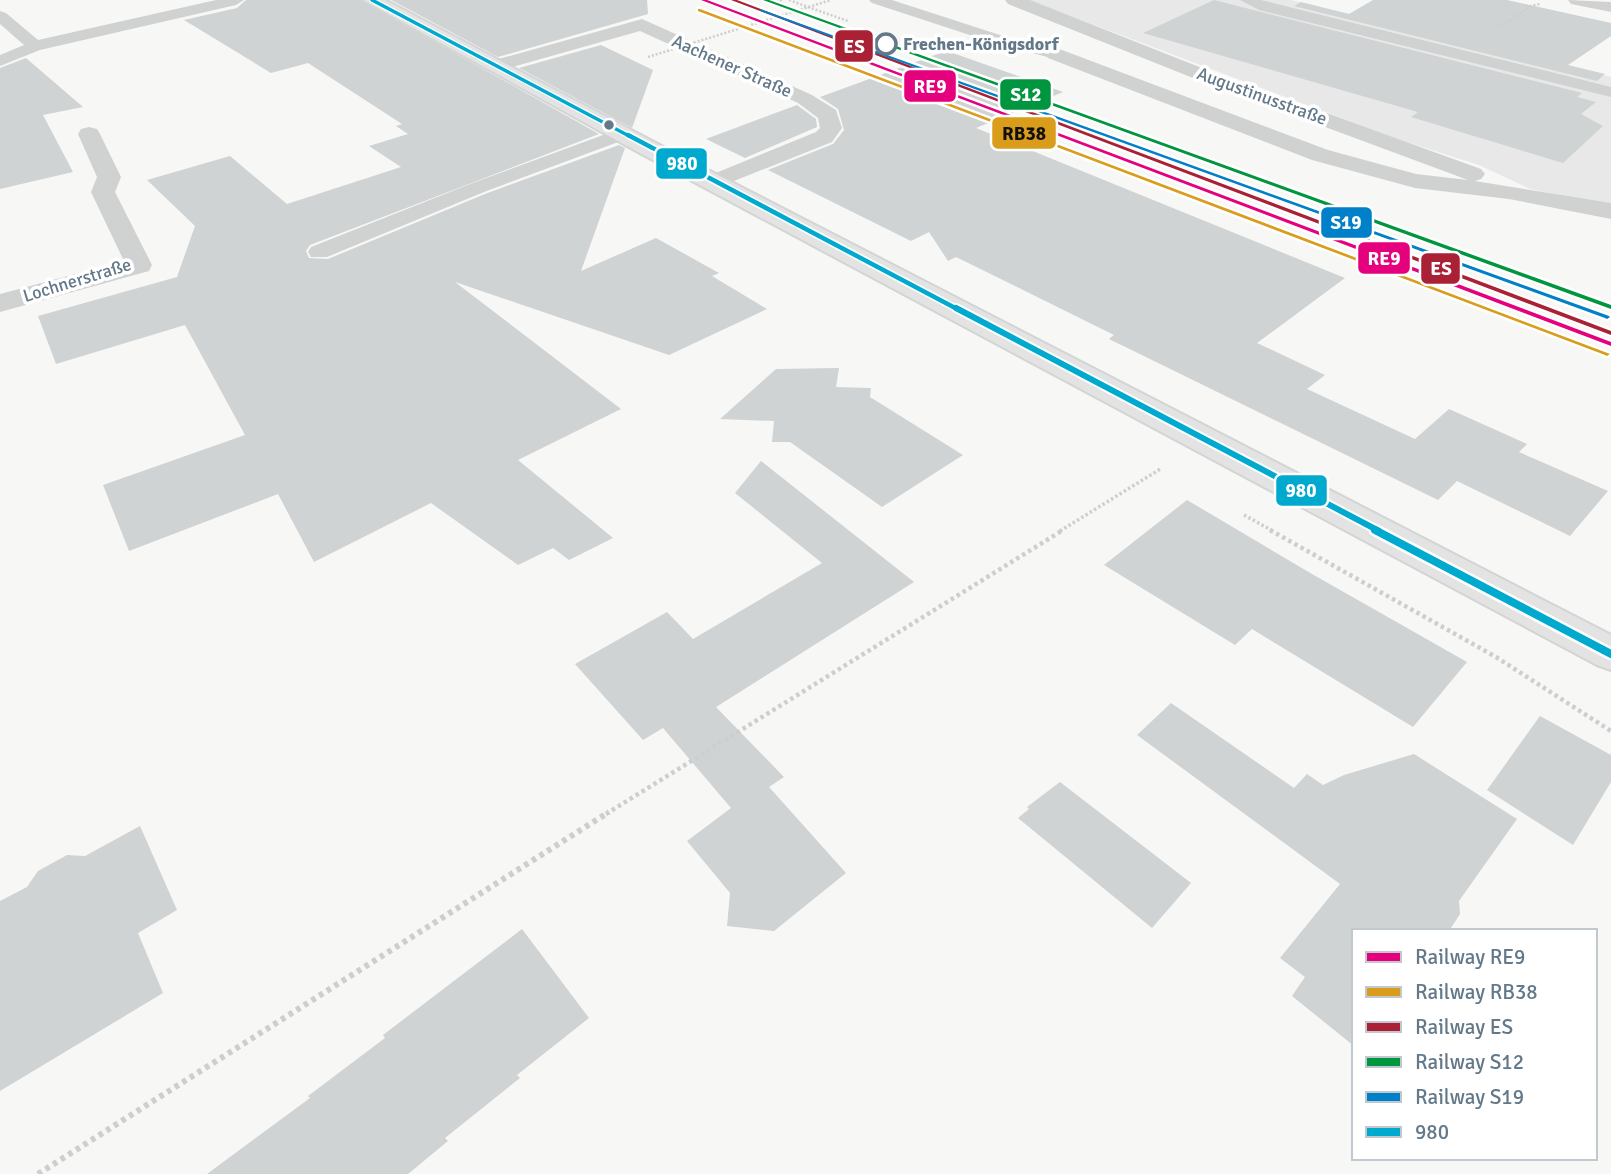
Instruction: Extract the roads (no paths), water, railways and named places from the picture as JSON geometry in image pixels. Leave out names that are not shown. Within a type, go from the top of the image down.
[{"type":"main road","points":[[372,0],[1611,654]]},
{"type":"street","name":"Augustinusstraße","points":[[1014,0],[1195,72],[1463,169],[1509,192]]},
{"type":"street","points":[[1577,0],[1611,7]]},
{"type":"street","name":"Aachener Straße","points":[[495,66],[642,25],[805,99],[828,115],[831,128],[824,137],[714,182]]},
{"type":"street","name":"Augustinusstraße","points":[[1055,54],[1320,155],[1415,181],[1509,192],[1611,211]]},
{"type":"street","name":"Lochnerstraße","points":[[0,303],[139,265],[103,192],[109,177],[89,134]]},
{"type":"lane","points":[[0,61],[36,46],[236,0]]},
{"type":"lane","name":"Augustinusstraße","points":[[877,0],[1000,40],[1055,54]]},
{"type":"lane","points":[[1248,0],[1264,7],[1611,92]]},
{"type":"lane","name":"Augustinusstraße","points":[[946,5],[1055,54]]},
{"type":"lane","points":[[0,16],[36,46]]},
{"type":"lane","points":[[319,252],[477,188],[622,134]]},
{"type":"rail line","name":"RE9","points":[[703,0],[1611,344]]},
{"type":"rail line","name":"ES","points":[[733,0],[1611,333]]},
{"type":"rail line","name":"S12","points":[[765,0],[1611,307]]},
{"type":"rail line","name":"RB38","points":[[699,10],[1607,354]]},
{"type":"rail line","name":"S19","points":[[761,10],[1607,317]]},
{"type":"place","name":"Frechen-Königsdorf","points":[[886,44]]}]
